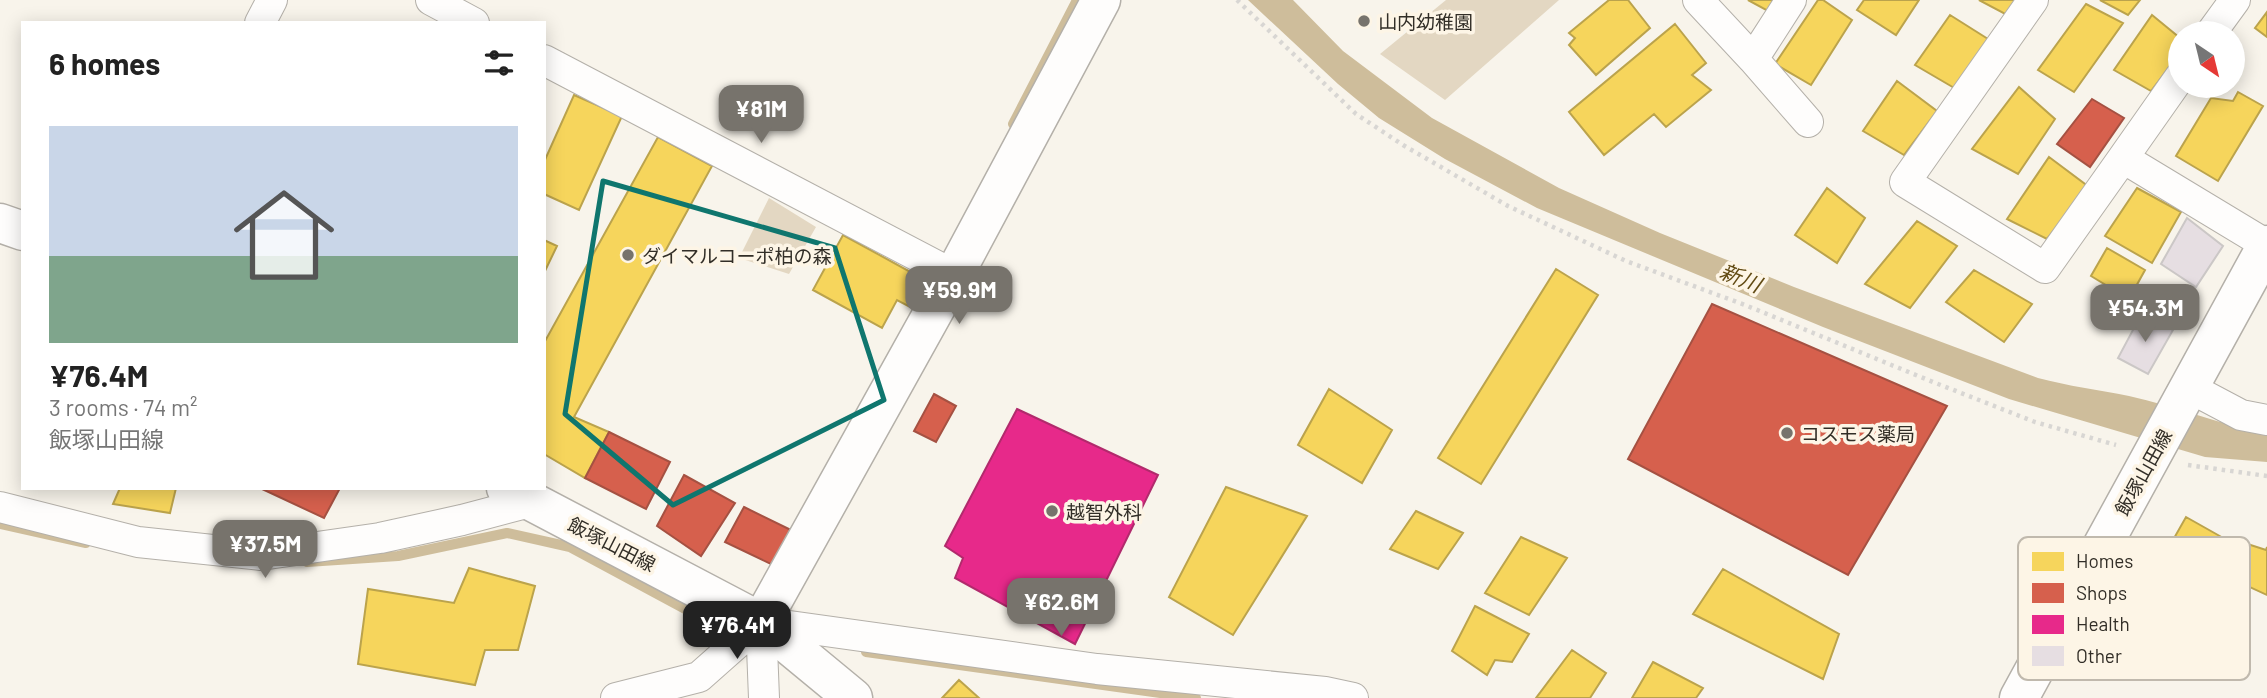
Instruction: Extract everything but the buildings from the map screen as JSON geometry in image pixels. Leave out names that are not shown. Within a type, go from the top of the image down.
[{"type":"main road","points":[[761,622],[954,275],[1101,0]]},
{"type":"main road","points":[[0,222],[21,230]]},
{"type":"main road","name":"飯塚山田線","points":[[2107,537],[2267,245]]},
{"type":"main road","name":"飯塚山田線","points":[[518,495],[761,622],[853,698]]},
{"type":"main road","name":"飯塚山田線","points":[[2018,698],[2028,680]]},
{"type":"street","points":[[261,21],[272,0]]},
{"type":"street","points":[[431,0],[470,21]]},
{"type":"street","points":[[1698,0],[1808,122]]},
{"type":"street","points":[[1753,59],[1791,0]]},
{"type":"street","points":[[2033,0],[1905,182],[2045,268],[2168,93]]},
{"type":"street","points":[[2220,21],[2235,0]]},
{"type":"street","points":[[546,61],[954,275]]},
{"type":"street","points":[[2123,158],[2267,245]]},
{"type":"street","points":[[2185,397],[2241,415],[2267,420]]},
{"type":"street","points":[[0,508],[138,542],[261,555],[380,538],[463,520],[518,495]]},
{"type":"street","points":[[761,622],[764,698]]},
{"type":"street","points":[[616,698],[699,677],[761,622],[1097,669],[1325,692],[1353,698]]},
{"type":"path","points":[[1237,0],[1356,114],[1403,145],[1508,206],[1626,261],[1745,305],[2035,422],[2228,472],[2267,476]]},
{"type":"highlighted area","points":[[603,181],[835,248],[884,400],[673,505],[565,414]]},
{"type":"shaded area","points":[[1446,0],[1559,0],[1445,100],[1380,54]]},
{"type":"shaded area","points":[[769,198],[816,227],[789,274],[739,258]]},
{"type":"water","name":"新川","points":[[1248,0],[1293,0],[1343,51],[1432,118],[1559,188],[1660,233],[1794,287],[2038,378],[2146,400],[2267,433],[2267,462],[2205,457],[2009,399],[1823,327],[1537,208],[1445,159],[1379,118],[1338,84]]},
{"type":"waterway","points":[[1013,124],[1077,0]]},
{"type":"waterway","points":[[0,524],[86,543]]},
{"type":"waterway","points":[[307,562],[398,556],[507,533],[570,547],[728,632]]},
{"type":"waterway","points":[[866,652],[1196,698]]},
{"type":"place","name":"山内幼稚園","points":[[1364,21]]},
{"type":"place","name":"ダイマルコーポ柏の森","points":[[628,255]]},
{"type":"place","name":"コスモス薬局","points":[[1787,433]]},
{"type":"place","name":"越智外科","points":[[1052,511]]}]
